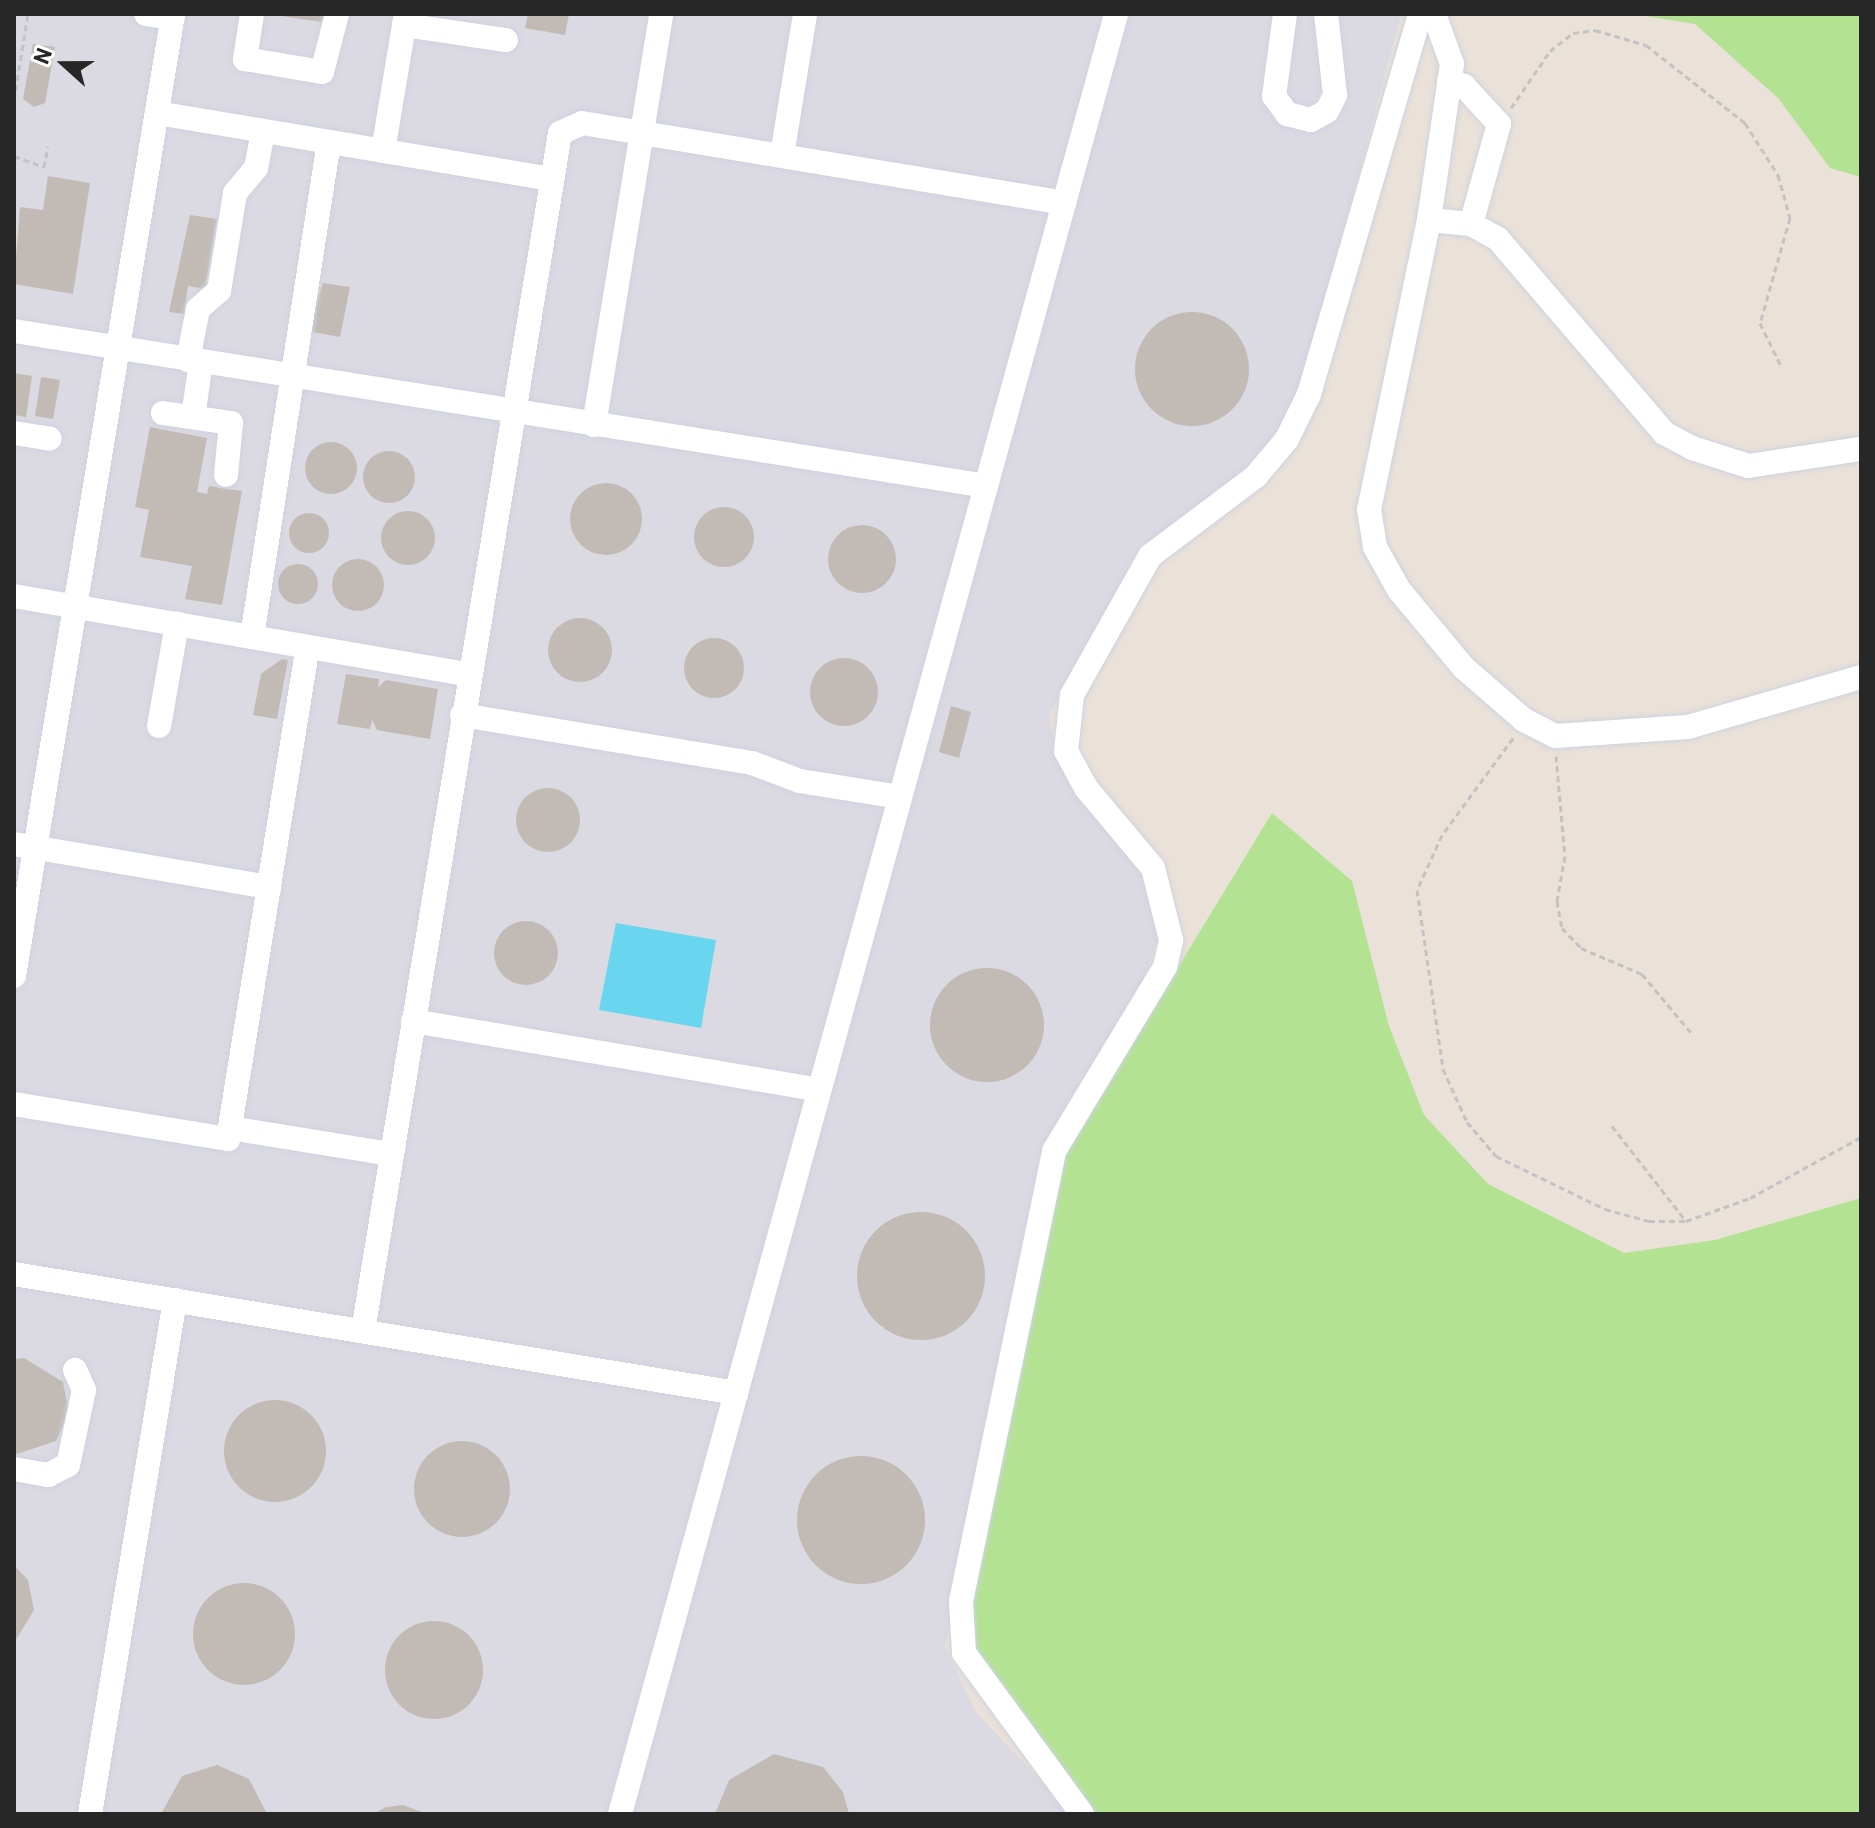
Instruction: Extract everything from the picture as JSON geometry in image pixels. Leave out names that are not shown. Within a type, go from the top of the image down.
[{"type":"lane","points":[[14,976],[25,846],[75,606],[173,16],[146,14]]},
{"type":"lane","points":[[252,14],[245,59],[322,72],[337,14]]},
{"type":"lane","points":[[594,425],[661,14]]},
{"type":"lane","points":[[782,155],[805,14]]},
{"type":"lane","points":[[620,1814],[1116,14]]},
{"type":"lane","points":[[1285,14],[1274,96],[1287,114],[1311,120],[1327,111],[1335,95],[1326,14]]},
{"type":"lane","points":[[1082,1814],[964,1653],[961,1601],[1054,1151],[1165,967],[1171,940],[1153,868],[1086,788],[1066,751],[1072,695],[1150,556],[1256,476],[1287,439],[1309,394],[1420,14]]},
{"type":"lane","points":[[1434,14],[1452,64],[1429,220],[1369,509],[1375,547],[1433,637],[1524,720],[1555,736],[1688,727],[1861,677]]},
{"type":"lane","points":[[383,151],[405,19],[506,40]]},
{"type":"lane","points":[[1449,81],[1464,86],[1499,124],[1471,224]]},
{"type":"lane","points":[[157,113],[550,179]]},
{"type":"lane","points":[[363,1331],[557,144],[569,126],[641,133],[1064,203]]},
{"type":"lane","points":[[193,417],[198,309],[219,291],[235,193],[256,168],[263,131]]},
{"type":"lane","points":[[252,637],[329,142]]},
{"type":"lane","points":[[1429,220],[1471,224],[1498,239],[1664,433],[1748,466],[1861,449]]},
{"type":"lane","points":[[14,331],[986,486]]},
{"type":"lane","points":[[163,413],[231,423],[226,475]]},
{"type":"lane","points":[[14,433],[50,439]]},
{"type":"lane","points":[[14,596],[469,675]]},
{"type":"lane","points":[[159,726],[177,624]]},
{"type":"lane","points":[[14,1104],[228,1139],[308,647]]},
{"type":"lane","points":[[462,715],[752,763],[800,781],[900,797]]},
{"type":"lane","points":[[25,846],[269,887]]},
{"type":"lane","points":[[413,1021],[819,1090]]},
{"type":"lane","points":[[230,1128],[391,1154]]},
{"type":"lane","points":[[14,1274],[736,1393]]},
{"type":"lane","points":[[90,1814],[175,1300]]},
{"type":"lane","points":[[14,1469],[48,1475],[68,1465],[84,1390],[75,1370]]},
{"type":"path","points":[[14,100],[28,14]]},
{"type":"path","points":[[1499,124],[1550,51],[1573,33],[1595,30],[1646,45],[1745,123],[1778,175],[1790,218],[1760,323],[1782,368]]},
{"type":"path","points":[[14,156],[44,167],[48,146]]},
{"type":"path","points":[[1524,720],[1442,835],[1417,890],[1443,1069],[1467,1122],[1496,1156],[1605,1209],[1649,1221],[1686,1221],[1750,1198],[1861,1137]]},
{"type":"path","points":[[1555,736],[1565,856],[1557,901],[1562,928],[1581,948],[1642,974],[1693,1035]]},
{"type":"path","points":[[1612,1126],[1686,1221]]},
{"type":"shaded area","points":[[14,14],[1401,14],[1309,360],[1283,427],[1228,488],[1150,543],[1049,715],[1057,758],[1083,805],[1131,852],[1152,889],[1161,925],[1141,991],[1033,1203],[945,1646],[975,1711],[1072,1814],[14,1814]]},
{"type":"green space","points":[[1633,14],[1861,14],[1861,177],[1830,168],[1778,98],[1695,24]]},
{"type":"green space","points":[[1272,813],[1352,881],[1389,1026],[1424,1115],[1488,1184],[1624,1253],[1715,1240],[1861,1198],[1861,1814],[1095,1814],[972,1647],[973,1600],[1065,1153]]},
{"type":"water","points":[[616,923],[716,940],[701,1028],[599,1010]]},
{"type":"building","points":[[268,14],[329,14],[328,23]]},
{"type":"building","points":[[528,14],[569,14],[565,35],[525,28]]},
{"type":"building","points":[[33,44],[55,47],[45,103],[34,107],[23,99]]},
{"type":"building","points":[[48,176],[90,183],[73,294],[14,284],[20,207],[43,210]]},
{"type":"building","points":[[190,215],[217,219],[205,289],[188,286],[184,314],[169,312]]},
{"type":"building","points":[[323,283],[350,287],[340,337],[307,331]]},
{"type":"building","points":[[1192,312],[1214,316],[1233,328],[1245,347],[1249,369],[1245,391],[1233,410],[1214,422],[1192,426],[1170,422],[1151,410],[1139,391],[1135,369],[1139,347],[1151,328],[1170,316]]},
{"type":"building","points":[[14,373],[32,376],[26,417],[14,415]]},
{"type":"building","points":[[41,377],[60,380],[53,419],[35,416]]},
{"type":"building","points":[[150,427],[207,438],[197,492],[207,494],[209,486],[242,491],[222,605],[185,599],[192,566],[140,557],[149,510],[135,507]]},
{"type":"building","points":[[331,442],[350,449],[357,468],[350,487],[331,494],[312,487],[305,468],[312,449]]},
{"type":"building","points":[[389,451],[408,458],[415,477],[408,496],[389,503],[370,496],[363,477],[370,458]]},
{"type":"building","points":[[606,483],[626,489],[636,499],[642,519],[636,539],[626,549],[606,555],[586,549],[576,539],[570,519],[576,499],[586,489]]},
{"type":"building","points":[[724,507],[736,509],[745,516],[752,525],[752,549],[745,558],[736,565],[724,567],[712,565],[703,558],[696,549],[694,537],[696,525],[703,516],[712,509]]},
{"type":"building","points":[[408,511],[427,519],[435,538],[427,557],[408,565],[389,557],[381,538],[389,519]]},
{"type":"building","points":[[309,513],[323,519],[329,533],[323,547],[309,553],[295,547],[289,533],[295,519]]},
{"type":"building","points":[[862,525],[886,535],[896,559],[886,583],[862,593],[838,583],[828,559],[838,535]]},
{"type":"building","points":[[358,559],[377,566],[384,585],[377,604],[358,611],[339,604],[332,585],[339,566]]},
{"type":"building","points":[[298,564],[312,570],[318,584],[312,598],[298,604],[284,598],[278,584],[284,570]]},
{"type":"building","points":[[574,618],[586,618],[603,627],[610,638],[610,662],[603,673],[586,682],[574,682],[562,677],[553,668],[548,656],[548,644],[553,632],[562,623]]},
{"type":"building","points":[[714,638],[726,640],[735,647],[742,656],[742,680],[735,689],[726,696],[714,698],[702,696],[693,689],[686,680],[684,668],[686,656],[693,647],[702,640]]},
{"type":"building","points":[[844,658],[868,668],[878,692],[868,716],[844,726],[820,716],[810,692],[820,668]]},
{"type":"building","points":[[282,659],[288,660],[277,719],[253,715],[261,674]]},
{"type":"building","points":[[346,674],[379,679],[378,687],[386,680],[438,689],[430,739],[377,730],[372,720],[370,729],[337,724]]},
{"type":"building","points":[[951,706],[971,712],[959,758],[939,752]]},
{"type":"building","points":[[542,788],[554,788],[571,797],[578,808],[578,832],[571,843],[554,852],[542,852],[530,847],[521,838],[516,826],[516,814],[521,802],[530,793]]},
{"type":"building","points":[[520,921],[532,921],[549,930],[556,941],[556,965],[549,976],[532,985],[520,985],[508,980],[499,971],[494,959],[494,947],[499,935],[508,926]]},
{"type":"building","points":[[987,968],[1009,972],[1027,985],[1040,1003],[1044,1025],[1040,1047],[1027,1065],[1009,1078],[987,1082],[965,1078],[947,1065],[934,1047],[930,1025],[934,1003],[947,985],[965,972]]},
{"type":"building","points":[[921,1212],[946,1216],[967,1230],[981,1251],[985,1276],[981,1301],[967,1322],[946,1336],[921,1340],[896,1336],[875,1322],[861,1301],[857,1276],[861,1251],[875,1230],[896,1216]]},
{"type":"building","points":[[24,1358],[63,1382],[69,1413],[56,1441],[14,1455],[14,1359]]},
{"type":"building","points":[[275,1400],[295,1404],[311,1415],[322,1431],[326,1451],[322,1471],[311,1487],[295,1498],[275,1502],[255,1498],[239,1487],[228,1471],[224,1451],[228,1431],[239,1415],[255,1404]]},
{"type":"building","points":[[462,1441],[480,1445],[496,1455],[506,1471],[510,1489],[506,1507],[496,1523],[480,1533],[462,1537],[444,1533],[428,1523],[418,1507],[414,1489],[418,1471],[428,1455],[444,1445]]},
{"type":"building","points":[[861,1456],[886,1461],[906,1475],[920,1495],[925,1520],[920,1545],[906,1565],[886,1579],[861,1584],[836,1579],[816,1565],[802,1545],[797,1520],[802,1495],[816,1475],[836,1461]]},
{"type":"building","points":[[14,1565],[28,1580],[34,1610],[14,1643]]},
{"type":"building","points":[[244,1583],[264,1587],[280,1598],[291,1614],[295,1634],[291,1654],[280,1670],[264,1681],[244,1685],[224,1681],[208,1670],[197,1654],[193,1634],[197,1614],[208,1598],[224,1587]]},
{"type":"building","points":[[434,1621],[461,1629],[475,1643],[483,1670],[475,1697],[461,1711],[434,1719],[407,1711],[393,1697],[385,1670],[393,1643],[407,1629]]},
{"type":"building","points":[[774,1754],[823,1767],[843,1792],[849,1814],[715,1814],[729,1780]]},
{"type":"building","points":[[217,1765],[249,1779],[267,1814],[161,1814],[182,1776]]},
{"type":"building","points":[[403,1805],[427,1814],[373,1814],[386,1807]]}]
